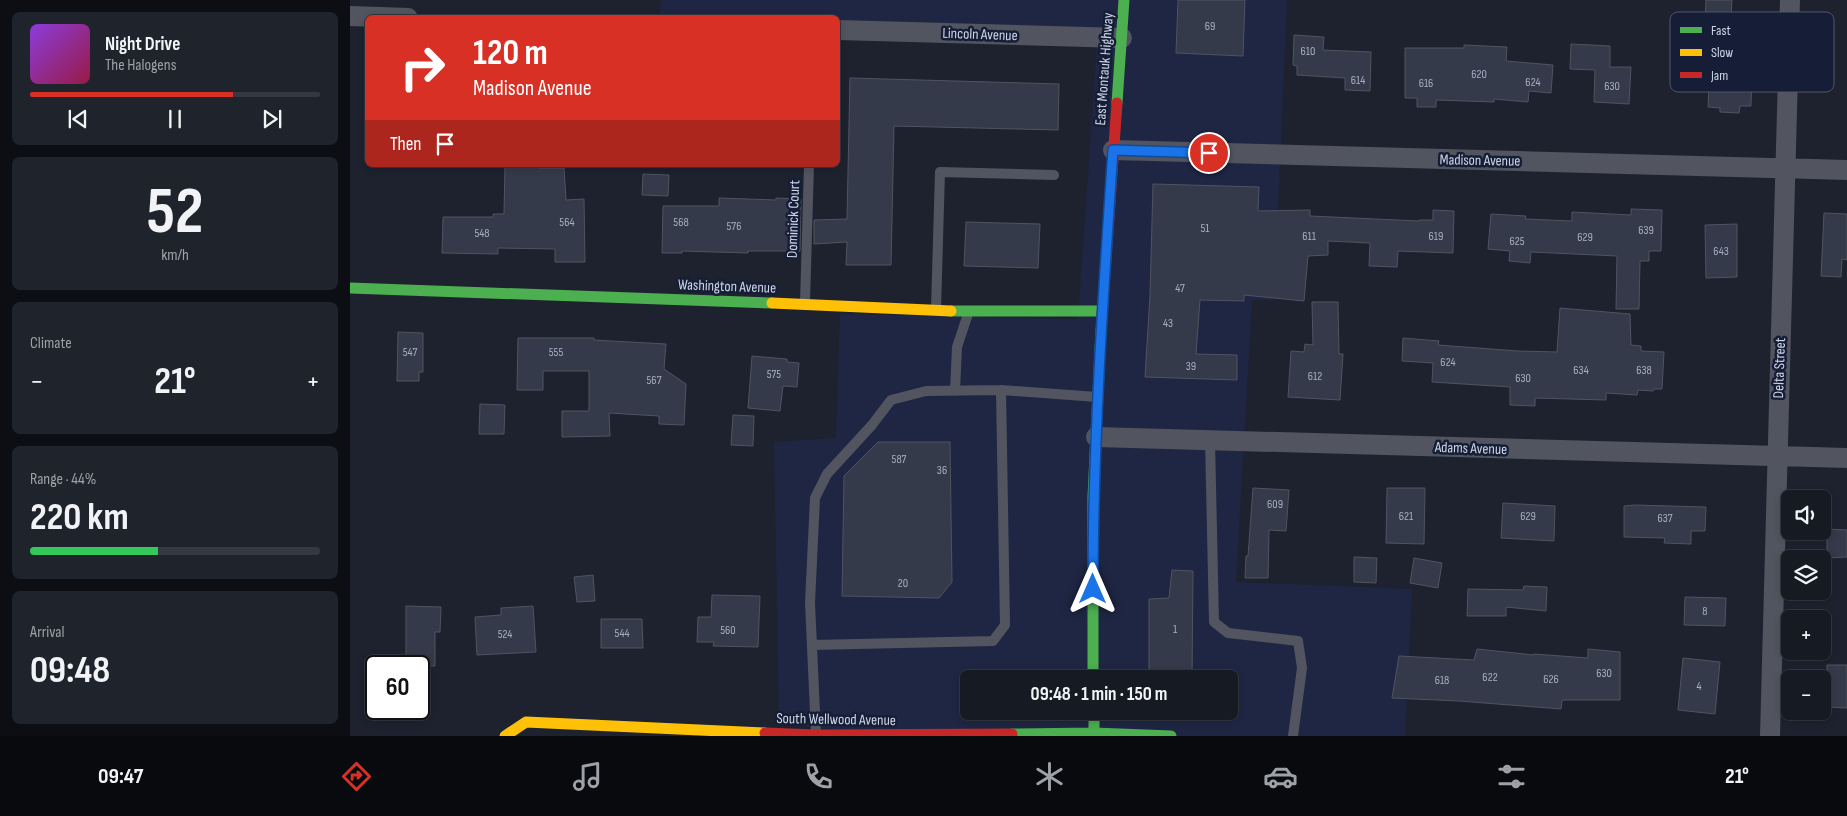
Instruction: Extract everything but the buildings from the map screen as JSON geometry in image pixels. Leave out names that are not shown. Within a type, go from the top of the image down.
[{"type":"main road","name":"East Montauk Highway","points":[[1093,670],[1096,437],[1102,311],[1124,0]]},
{"type":"main road","name":"Washington Avenue","points":[[350,288],[805,304],[969,312],[1102,311]]},
{"type":"main road","points":[[1094,720],[1094,735]]},
{"type":"main road","name":"South Wellwood Avenue","points":[[505,736],[526,722],[816,736],[1170,736]]},
{"type":"street","points":[[350,16],[365,17]]},
{"type":"street","name":"Lincoln Avenue","points":[[840,30],[1122,38]]},
{"type":"street","name":"Delta Street","points":[[1770,736],[1787,92]]},
{"type":"street","name":"Madison Avenue","points":[[1113,150],[1847,170]]},
{"type":"street","name":"Adams Avenue","points":[[1096,437],[1847,458]]},
{"type":"lane","name":"Dominick Court","points":[[805,304],[809,167]]},
{"type":"lane","points":[[936,310],[940,172],[1054,175]]},
{"type":"lane","points":[[955,391],[956,347],[969,312]]},
{"type":"lane","points":[[816,736],[810,603],[815,498],[828,474],[872,425],[891,400],[926,392],[1001,390],[1098,397]]},
{"type":"lane","points":[[812,645],[994,641],[1005,625],[1001,390]]},
{"type":"lane","points":[[1210,440],[1214,622],[1228,633],[1298,641],[1302,668],[1293,736]]},
{"type":"shaded area","points":[[661,0],[1287,0],[1274,300],[1252,300],[1236,582],[1412,589],[1405,736],[907,736],[779,724],[774,442],[836,438],[840,314],[1078,319],[1098,30],[840,20],[840,15],[660,14]]},
{"type":"traffic: fast","points":[[1117,103],[1124,0]]},
{"type":"traffic: fast","points":[[350,288],[772,303]]},
{"type":"traffic: fast","points":[[951,311],[1102,311]]},
{"type":"traffic: fast","points":[[1093,670],[1093,497],[1101,330]]},
{"type":"traffic: fast","points":[[1094,720],[1094,736]]},
{"type":"traffic: fast","points":[[1012,734],[1094,733],[1171,736]]},
{"type":"traffic: slow","points":[[772,303],[951,311]]},
{"type":"traffic: slow","points":[[505,736],[526,722],[765,733]]},
{"type":"traffic: jam","points":[[1101,330],[1117,103]]},
{"type":"traffic: jam","points":[[765,733],[816,735],[1012,734]]},
{"type":"route","points":[[1093,589],[1096,437],[1113,150],[1209,153]]}]
